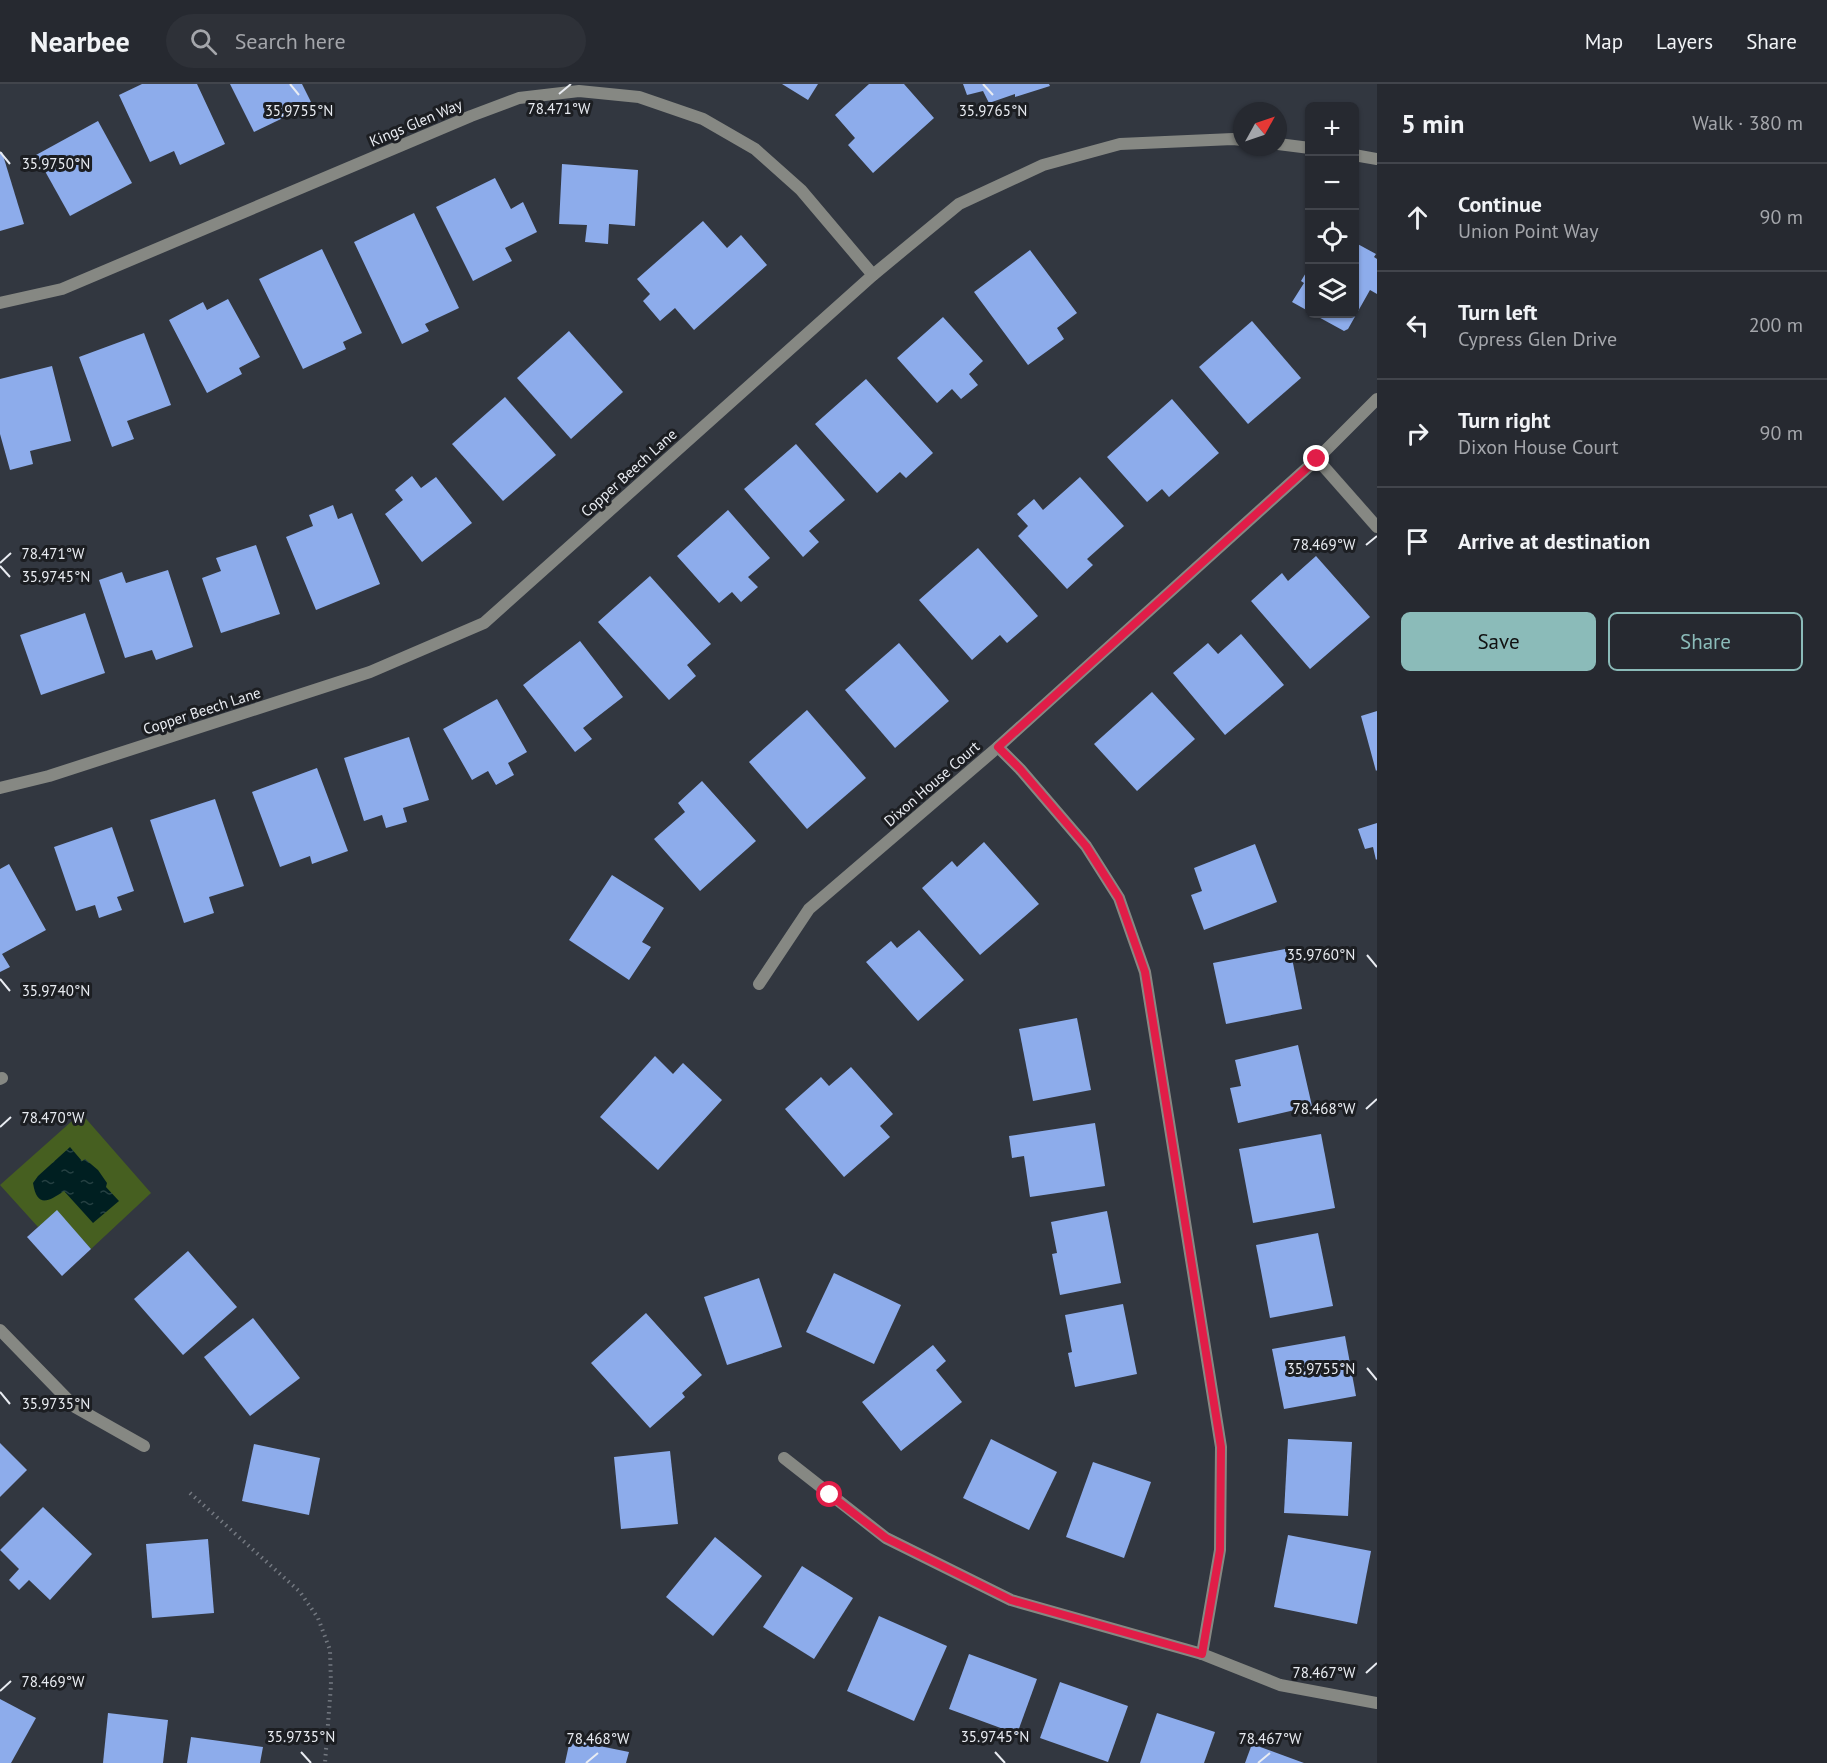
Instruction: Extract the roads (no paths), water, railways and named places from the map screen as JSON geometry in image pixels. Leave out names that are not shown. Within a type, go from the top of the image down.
[{"type":"street","name":"Kings Glen Way","points":[[0,303],[62,289],[480,112],[519,98],[579,91],[639,97],[703,119],[755,149],[801,190],[873,275]]},
{"type":"street","name":"Copper Beech Lane","points":[[0,788],[48,776],[370,672],[484,623],[873,275],[959,204],[1043,165],[1120,144],[1233,139]]},
{"type":"street","points":[[1287,145],[1305,147]]},
{"type":"street","points":[[1359,155],[1377,159]]},
{"type":"street","name":"Dixon House Court","points":[[759,984],[809,909],[998,747],[1317,459],[1377,399]]},
{"type":"street","points":[[1317,459],[1377,527]]},
{"type":"street","points":[[998,747],[1020,769],[1086,846],[1119,898],[1145,972],[1221,1447],[1220,1550],[1202,1654]]},
{"type":"street","points":[[0,1330],[75,1407],[144,1446]]},
{"type":"street","points":[[784,1458],[886,1538],[1011,1600],[1202,1654],[1280,1685],[1377,1703]]},
{"type":"water","points":[[70,1147],[82,1161],[85,1159],[98,1170],[107,1183],[106,1187],[119,1201],[93,1223],[64,1191],[53,1198],[44,1200],[37,1196],[35,1191],[33,1183],[38,1176]]}]
